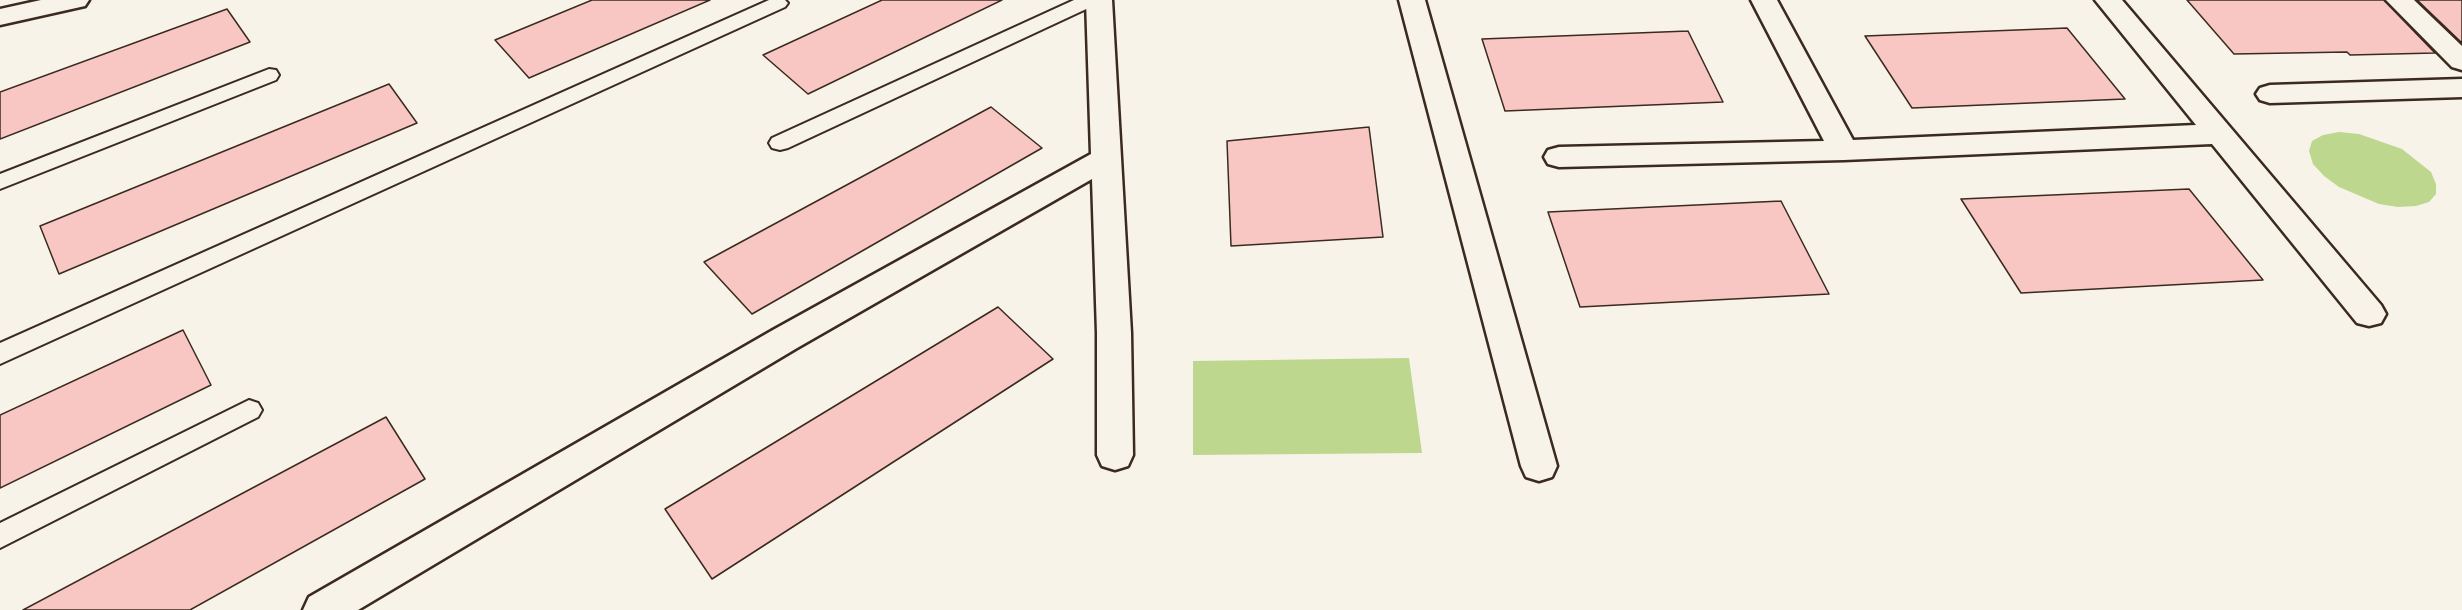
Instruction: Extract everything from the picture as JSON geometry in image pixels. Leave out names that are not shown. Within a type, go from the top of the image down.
[{"type":"street","points":[[0,17],[76,0]]},
{"type":"street","points":[[1099,0],[1114,333],[1115,455]]},
{"type":"street","points":[[1412,0],[1539,466]]},
{"type":"street","points":[[1764,0],[1844,150]]},
{"type":"street","points":[[2108,0],[2369,315]]},
{"type":"street","points":[[2399,0],[2462,61]]},
{"type":"street","points":[[2270,94],[2462,88]]},
{"type":"street","points":[[1559,157],[1844,150],[2220,134]]},
{"type":"street","points":[[323,610],[785,339],[1105,159]]},
{"type":"lane","points":[[780,143],[1090,0]]},
{"type":"lane","points":[[0,354],[778,3]]},
{"type":"lane","points":[[0,182],[269,75]]},
{"type":"lane","points":[[0,536],[249,410]]},
{"type":"green space","points":[[2339,132],[2359,134],[2402,149],[2431,172],[2436,184],[2436,194],[2429,202],[2416,206],[2398,207],[2379,204],[2339,187],[2313,164],[2309,151],[2312,141],[2323,135]]},
{"type":"green space","points":[[1409,358],[1422,453],[1193,455],[1193,361]]},
{"type":"building","points":[[592,0],[710,0],[529,78],[495,40]]},
{"type":"building","points":[[882,0],[1002,0],[808,94],[763,55]]},
{"type":"building","points":[[2187,0],[2384,0],[2435,53],[2234,54]]},
{"type":"building","points":[[2417,0],[2462,0],[2462,43]]},
{"type":"building","points":[[227,9],[250,42],[0,139],[0,92]]},
{"type":"building","points":[[2067,28],[2125,99],[1912,108],[1865,36]]},
{"type":"building","points":[[1688,31],[1723,102],[1505,111],[1482,39]]},
{"type":"building","points":[[389,84],[417,123],[59,274],[40,226]]},
{"type":"building","points":[[991,107],[1042,148],[752,314],[704,262]]},
{"type":"building","points":[[1369,127],[1383,237],[1231,246],[1227,141]]},
{"type":"building","points":[[2189,189],[2263,280],[2021,293],[1961,199]]},
{"type":"building","points":[[1781,201],[1829,294],[1580,307],[1548,212]]},
{"type":"building","points":[[998,307],[1053,359],[712,579],[665,509]]},
{"type":"building","points":[[183,330],[211,385],[0,488],[0,415]]},
{"type":"building","points":[[386,417],[425,479],[190,610],[23,610]]}]
